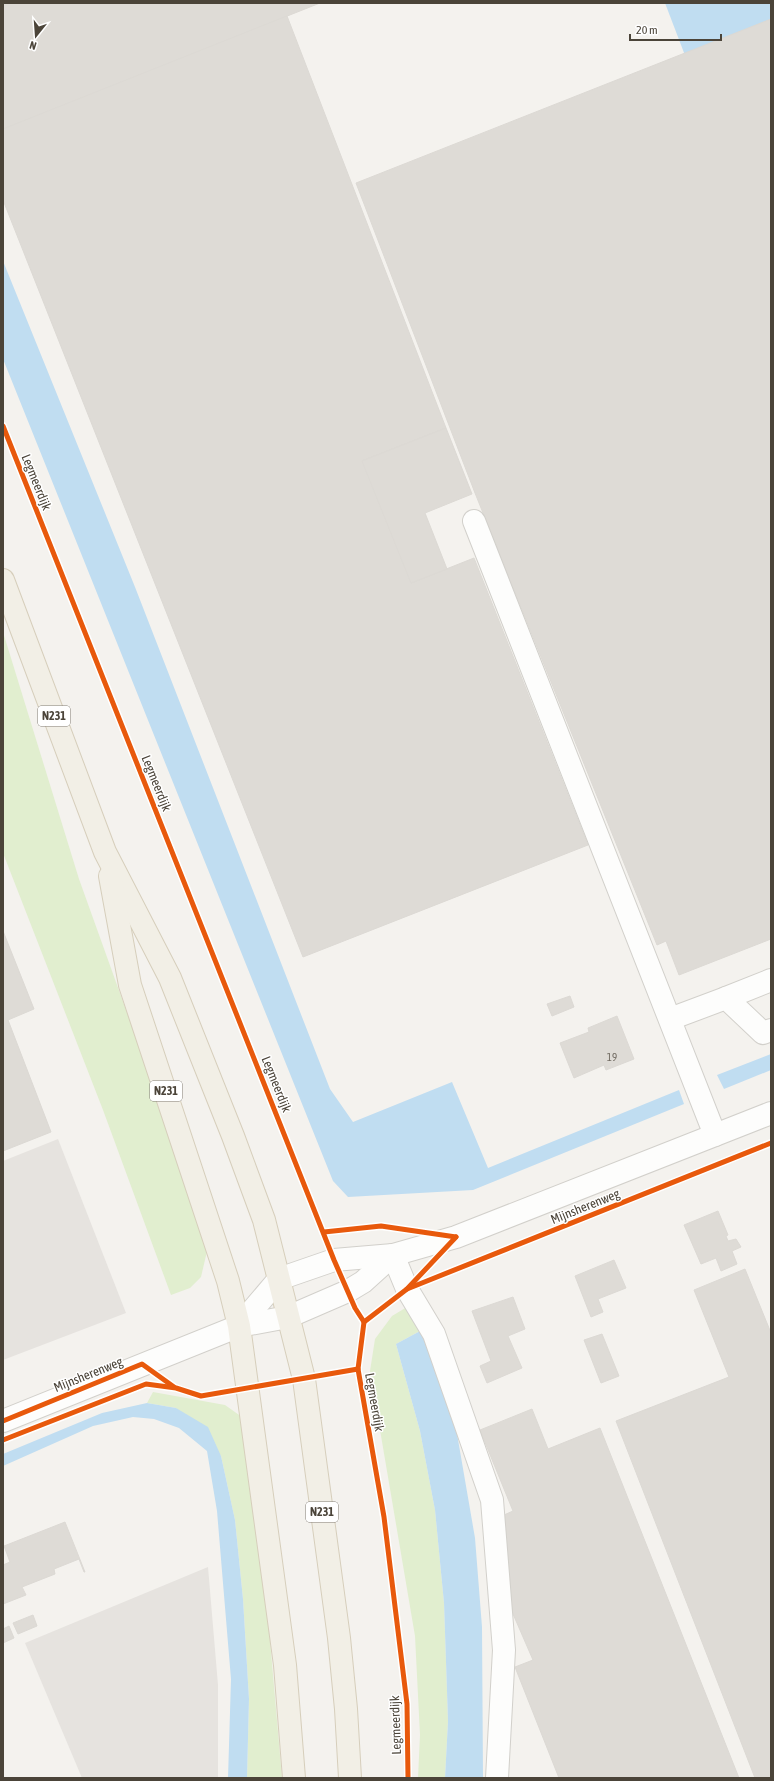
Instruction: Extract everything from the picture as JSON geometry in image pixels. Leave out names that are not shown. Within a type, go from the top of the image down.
[{"type":"main road","name":"N231","points":[[3,580],[105,852],[173,986],[233,1136],[264,1220],[304,1379],[338,1631],[346,1709],[350,1778]]},
{"type":"main road","name":"N231","points":[[105,852],[130,985],[228,1281],[239,1326],[285,1665],[294,1778]]},
{"type":"street","points":[[474,521],[715,1135]]},
{"type":"street","points":[[670,1019],[771,980]]},
{"type":"street","points":[[726,998],[763,1033],[771,1030]]},
{"type":"street","name":"Mijnsherenweg","points":[[239,1326],[279,1279],[334,1260],[393,1255],[456,1237],[771,1113]]},
{"type":"street","points":[[393,1255],[407,1289],[434,1334],[492,1500],[504,1650],[497,1778]]},
{"type":"street","name":"Mijnsherenweg","points":[[3,1420],[239,1326],[288,1317],[348,1291],[364,1282],[393,1255]]},
{"type":"green space","points":[[3,632],[79,879],[159,1102],[208,1247],[201,1277],[190,1288],[171,1295],[103,1110],[3,853]]},
{"type":"green space","points":[[412,1304],[422,1330],[396,1344],[420,1431],[435,1510],[444,1603],[448,1721],[445,1778],[418,1778],[420,1735],[415,1636],[370,1371],[375,1339],[392,1316]]},
{"type":"green space","points":[[153,1392],[225,1405],[242,1417],[265,1583],[282,1778],[247,1778],[249,1699],[243,1599],[235,1520],[221,1456],[176,1408],[147,1403]]},
{"type":"shaded area","points":[[58,1139],[126,1313],[3,1360],[3,1161]]},
{"type":"shaded area","points":[[208,1567],[218,1685],[218,1778],[82,1778],[25,1643]]},
{"type":"water","points":[[665,3],[771,3],[771,87],[707,113]]},
{"type":"water","points":[[3,261],[135,587],[330,1089],[353,1122],[452,1082],[488,1168],[679,1090],[684,1104],[473,1190],[348,1197],[333,1181],[3,359]]},
{"type":"water","points":[[771,1054],[771,1070],[724,1089],[717,1075]]},
{"type":"water","points":[[422,1330],[456,1428],[475,1538],[482,1627],[483,1778],[445,1778],[448,1721],[444,1603],[435,1510],[420,1431],[396,1344]]},
{"type":"water","points":[[147,1403],[176,1408],[208,1427],[221,1456],[235,1520],[243,1599],[249,1699],[247,1778],[228,1778],[231,1679],[217,1511],[207,1451],[179,1428],[154,1419],[133,1417],[93,1426],[3,1466],[3,1454],[102,1413]]},
{"type":"building","points":[[3,3],[320,3],[3,129]]},
{"type":"building","points":[[287,16],[446,428],[362,461],[411,583],[474,558],[588,845],[303,957],[3,200],[3,129]]},
{"type":"building","points":[[771,19],[771,939],[679,975],[666,941],[657,945],[475,493],[356,183]]},
{"type":"building","points":[[446,428],[472,494],[425,513],[447,569],[411,583],[362,461]]},
{"type":"building","points":[[3,931],[34,1009],[8,1020],[51,1132],[3,1151]]},
{"type":"building","points":[[570,996],[574,1007],[552,1016],[547,1004]]},
{"type":"building","points":[[617,1016],[634,1059],[606,1070],[604,1065],[574,1078],[560,1043],[589,1032],[588,1028]]},
{"type":"building","points":[[718,1211],[728,1235],[726,1236],[728,1241],[736,1239],[741,1247],[732,1251],[737,1264],[721,1271],[716,1258],[701,1264],[684,1225]]},
{"type":"building","points":[[614,1260],[626,1288],[598,1299],[603,1312],[591,1317],[575,1276]]},
{"type":"building","points":[[745,1269],[771,1333],[771,1778],[755,1778],[616,1421],[729,1377],[694,1290]]},
{"type":"building","points":[[513,1297],[525,1329],[508,1336],[522,1368],[487,1383],[480,1366],[491,1361],[472,1311]]},
{"type":"building","points":[[602,1334],[619,1376],[601,1383],[584,1340]]},
{"type":"building","points":[[532,1409],[548,1449],[600,1428],[739,1778],[559,1778],[515,1667],[533,1660],[510,1607],[504,1515],[513,1511],[480,1430]]},
{"type":"building","points":[[65,1522],[85,1572],[79,1559],[54,1569],[55,1574],[22,1587],[26,1595],[3,1604],[3,1565],[10,1562],[4,1546]]},
{"type":"building","points":[[33,1615],[37,1626],[18,1634],[13,1623]]},
{"type":"building","points":[[9,1626],[14,1638],[3,1643],[3,1629]]},
{"type":"cycle path","name":"Legmeerdijk","points":[[3,426],[334,1260],[355,1308],[364,1322],[358,1369],[384,1517],[407,1704],[408,1778]]},
{"type":"cycle path","points":[[407,1289],[771,1143]]},
{"type":"cycle path","points":[[324,1232],[381,1226],[456,1237]]},
{"type":"cycle path","points":[[364,1322],[407,1289],[456,1237]]},
{"type":"cycle path","points":[[3,1421],[142,1364],[174,1387]]},
{"type":"cycle path","name":"Legmeerdijk","points":[[3,1440],[146,1384],[176,1388],[201,1396],[358,1369]]}]
